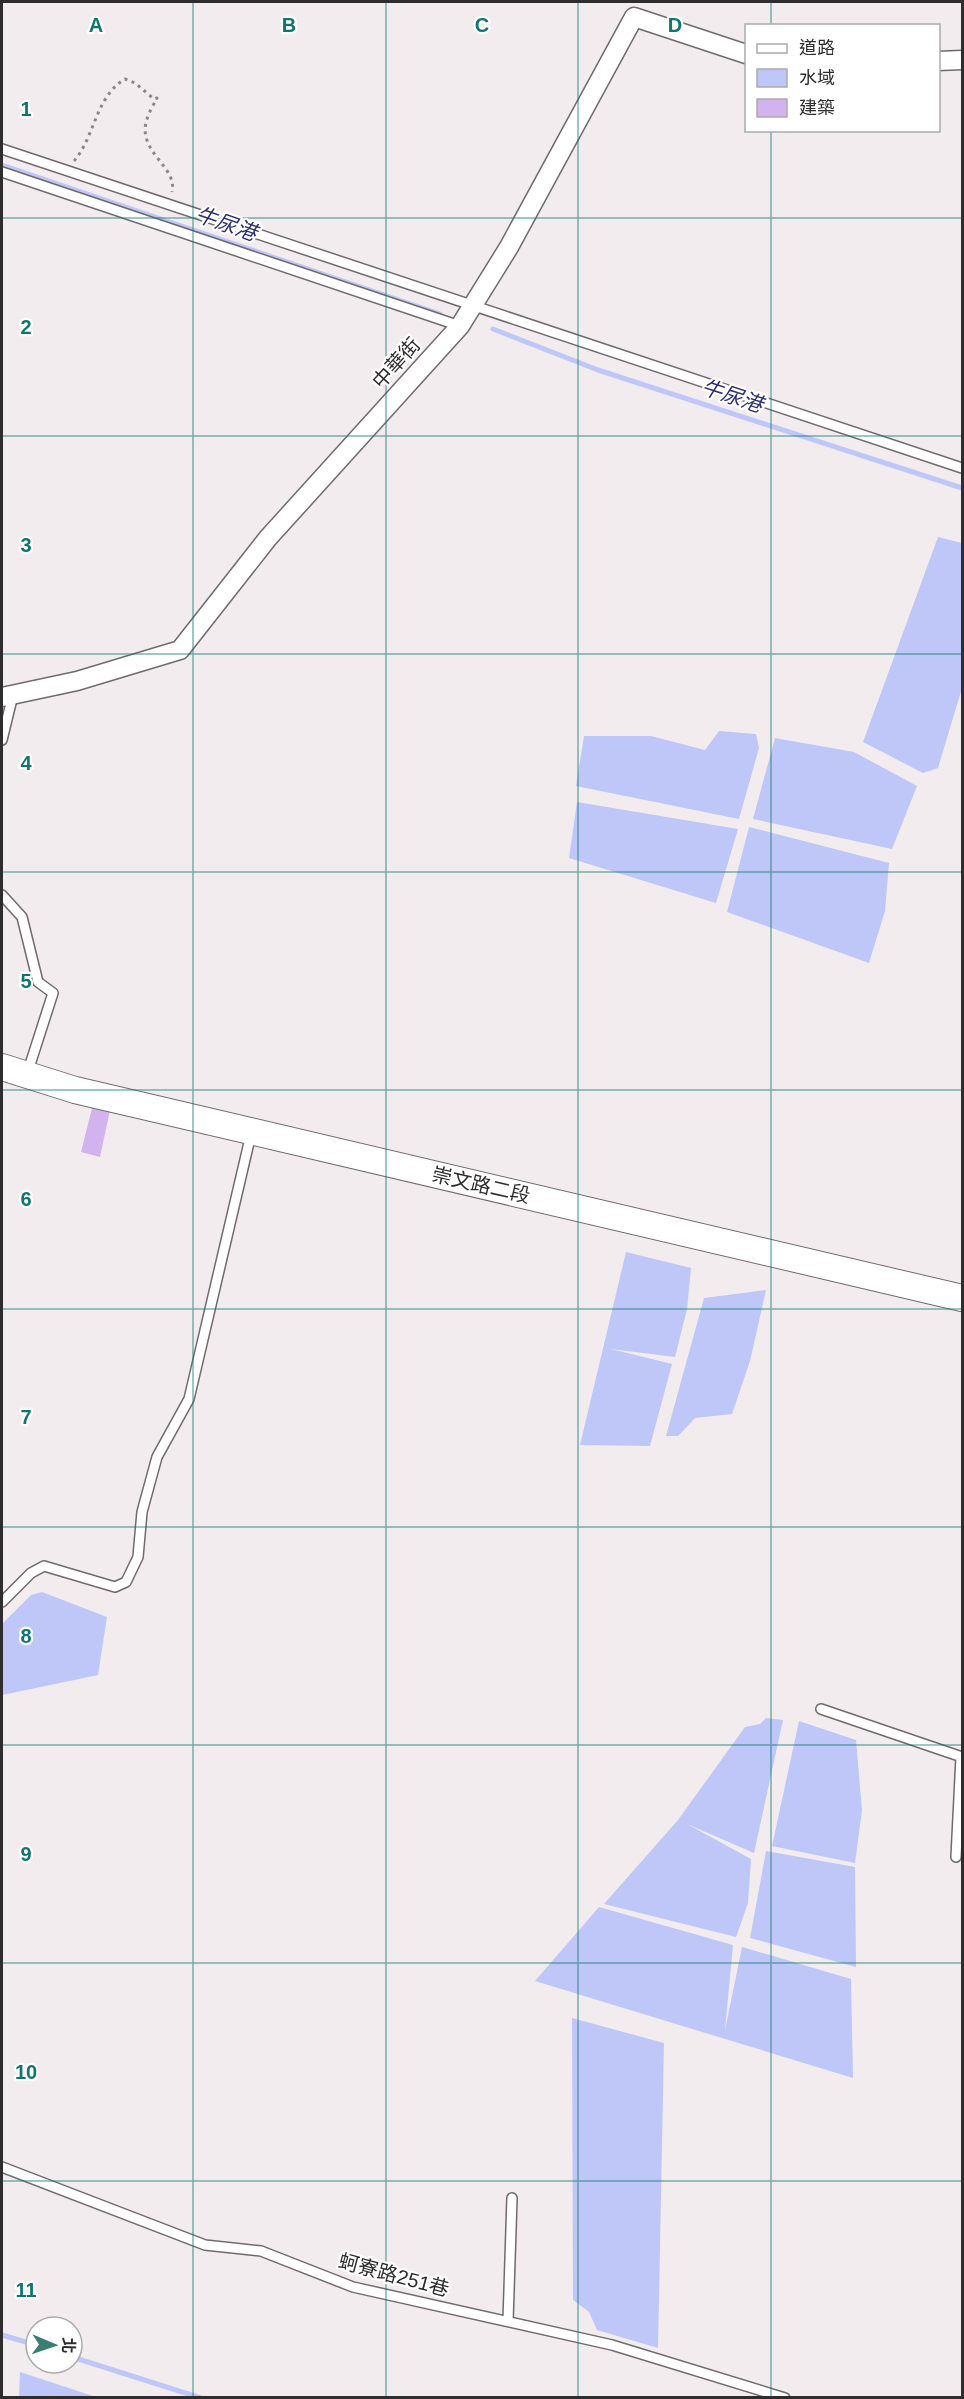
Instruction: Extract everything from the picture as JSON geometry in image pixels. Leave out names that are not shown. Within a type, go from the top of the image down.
[{"type":"street","name":"中華街","points":[[7,696],[76,681],[180,650],[268,538],[460,326],[509,247],[634,18],[745,53]]},
{"type":"street","points":[[940,61],[963,60]]},
{"type":"street","name":"崇文路二段","points":[[2,1067],[75,1090],[963,1298]]},
{"type":"lane","points":[[2,149],[963,468]]},
{"type":"lane","points":[[2,172],[460,326]]},
{"type":"lane","points":[[2,740],[7,696]]},
{"type":"lane","points":[[2,895],[22,917],[38,982],[53,993],[27,1075]]},
{"type":"lane","points":[[2,1602],[31,1573],[44,1566],[115,1587],[126,1582],[138,1557],[142,1512],[157,1457],[189,1399],[251,1131]]},
{"type":"lane","points":[[821,1709],[962,1757],[956,1857]]},
{"type":"lane","name":"蚵寮路251巷","points":[[2,2167],[205,2245],[261,2251],[353,2287],[612,2345],[785,2397]]},
{"type":"lane","points":[[508,2321],[512,2198]]},
{"type":"path","points":[[66,171],[85,148],[88,132],[110,93],[125,80],[135,83],[154,99],[157,98],[146,120],[146,144],[170,177],[173,186],[169,205]]},
{"type":"water","points":[[938,537],[962,543],[962,688],[938,768],[923,773],[863,742]]},
{"type":"water","points":[[719,731],[756,734],[759,748],[739,819],[576,786],[584,736],[651,736],[705,750]]},
{"type":"water","points":[[775,738],[854,752],[917,786],[892,849],[753,819]]},
{"type":"water","points":[[577,802],[738,829],[716,903],[569,858]]},
{"type":"water","points":[[749,827],[889,863],[885,911],[869,963],[727,912]]},
{"type":"water","points":[[626,1252],[691,1268],[687,1309],[675,1357],[611,1349],[672,1364],[650,1446],[580,1445]]},
{"type":"water","points":[[766,1290],[750,1361],[732,1414],[695,1418],[678,1436],[666,1436],[704,1298]]},
{"type":"water","points":[[42,1592],[107,1617],[98,1675],[2,1695],[2,1624],[31,1595]]},
{"type":"water","points":[[766,1718],[783,1720],[754,1853],[687,1824],[751,1859],[748,1903],[736,1937],[604,1904],[678,1820],[745,1727],[760,1724]]},
{"type":"water","points":[[799,1721],[856,1740],[862,1810],[855,1863],[772,1846]]},
{"type":"water","points":[[766,1851],[855,1867],[856,1967],[750,1938]]},
{"type":"water","points":[[599,1907],[733,1945],[725,2030],[742,1947],[851,1979],[853,2078],[535,1981]]},
{"type":"water","points":[[572,2018],[664,2043],[658,2348],[597,2330],[589,2312],[573,2300]]},
{"type":"water","points":[[20,2372],[96,2397],[19,2397]]},
{"type":"building","points":[[93,1104],[110,1110],[100,1157],[81,1152]]},
{"type":"waterway","name":"牛尿港","points":[[2,165],[440,314]]},
{"type":"waterway","name":"牛尿港","points":[[493,329],[598,370],[962,488]]},
{"type":"waterway","points":[[2,2335],[24,2341]]},
{"type":"waterway","points":[[84,2361],[201,2398]]}]
